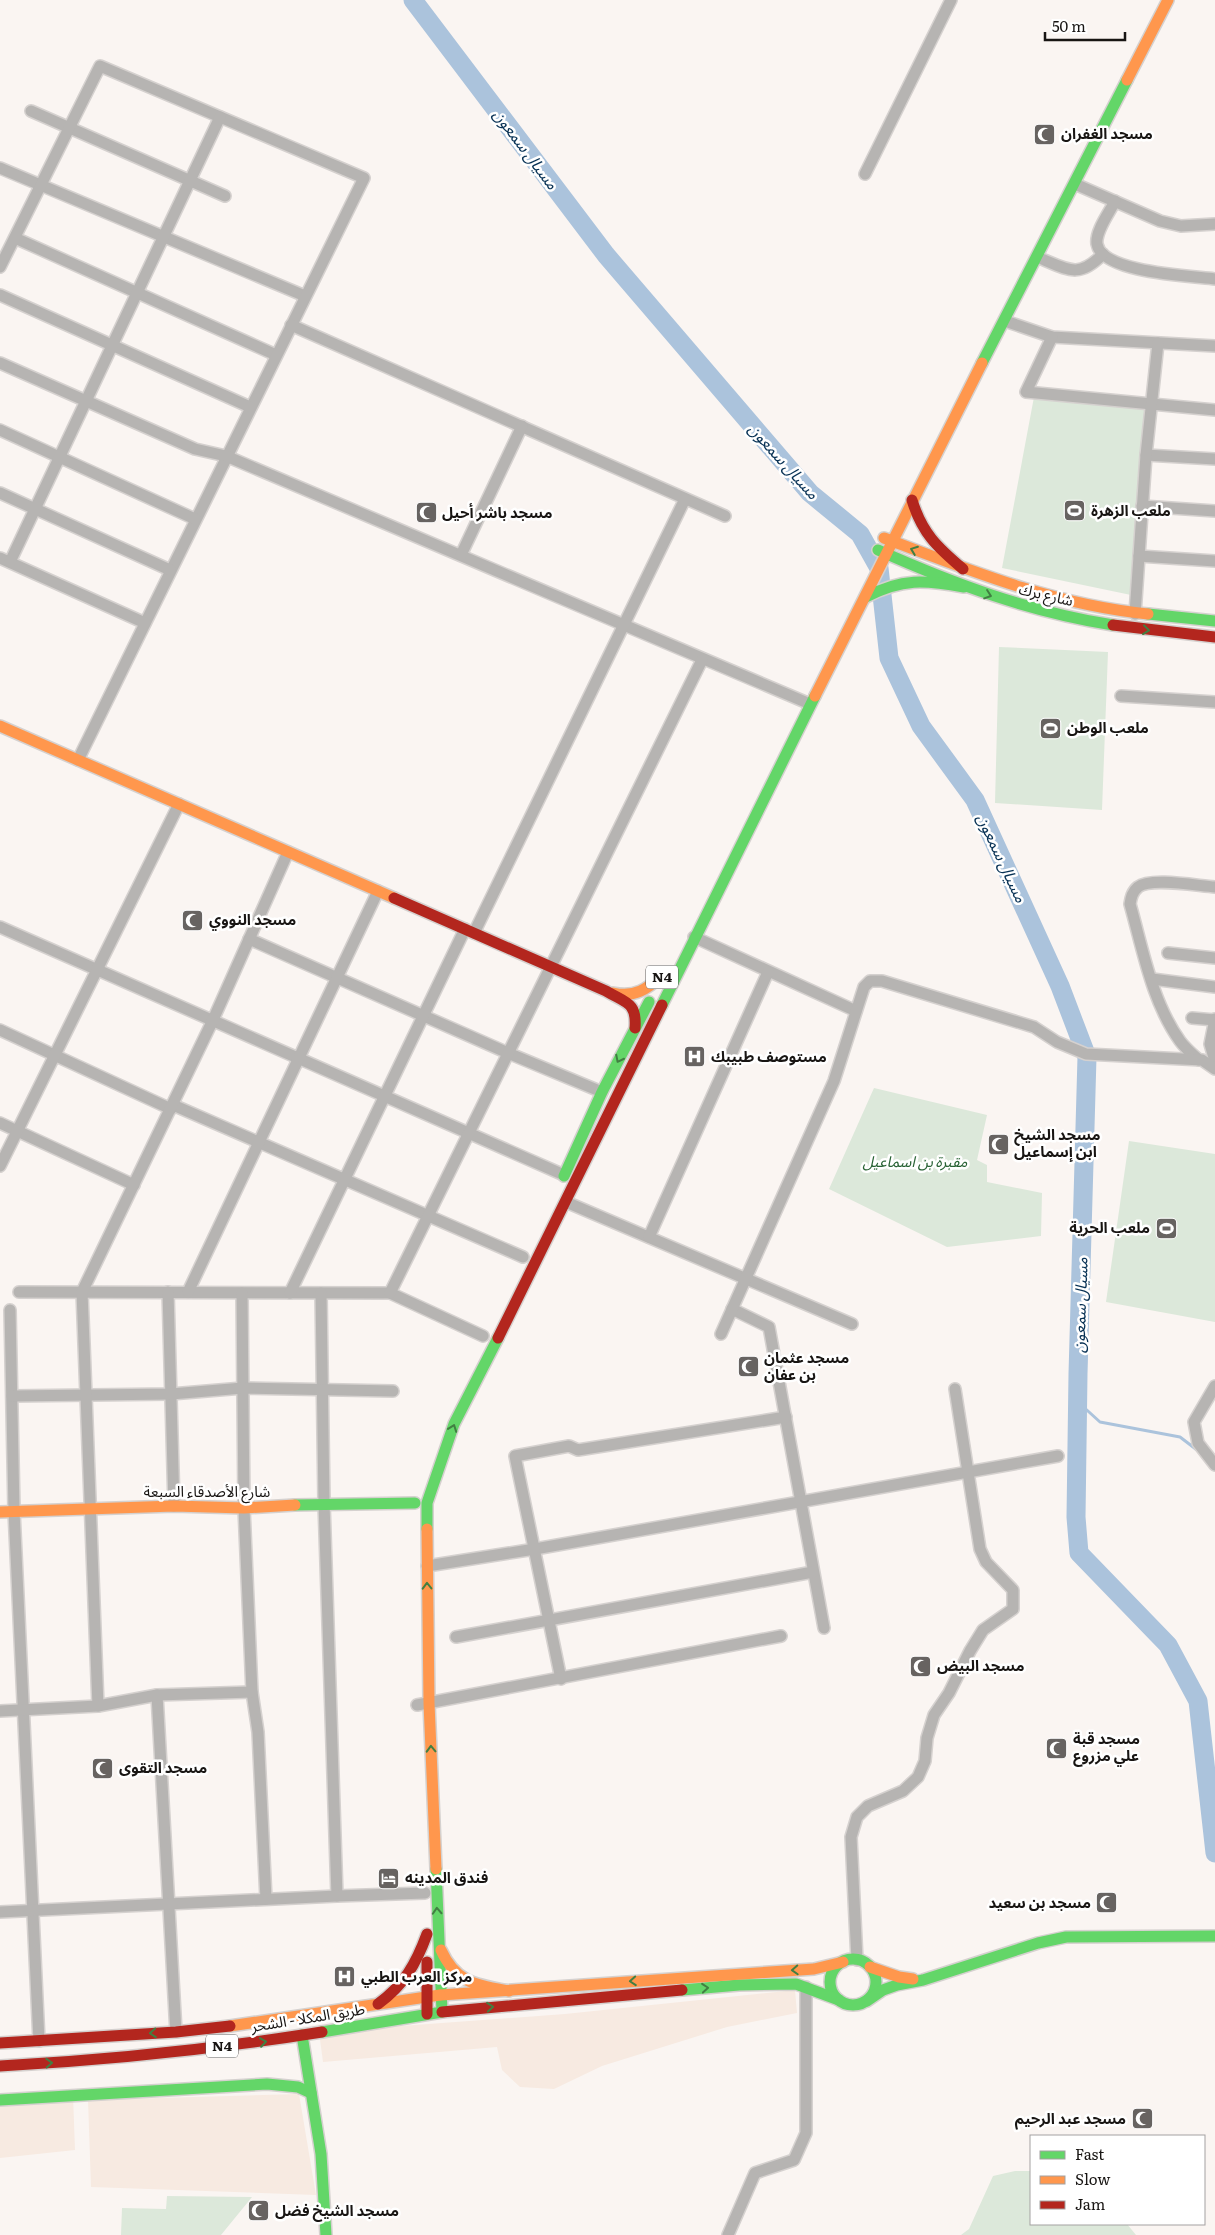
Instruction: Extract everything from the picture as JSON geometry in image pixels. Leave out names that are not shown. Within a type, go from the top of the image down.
[{"type":"main road","name":"N4","points":[[888,539],[912,500],[1005,321],[1168,0]]},
{"type":"main road","name":"N4","points":[[442,2012],[429,1703],[427,1503],[454,1424],[566,1202],[1039,226]]},
{"type":"main road","points":[[912,500],[920,526],[932,544],[963,569]]},
{"type":"main road","name":"شارع برك","points":[[888,539],[963,569],[1049,596],[1135,614],[1215,621]]},
{"type":"main road","name":"N4","points":[[700,902],[866,596],[882,552]]},
{"type":"main road","name":"شارع برك","points":[[882,552],[995,598],[1093,621],[1139,629],[1215,638]]},
{"type":"main road","points":[[866,596],[884,586],[897,582],[925,580],[964,587]]},
{"type":"main road","points":[[0,726],[606,991],[631,1006],[636,1013],[635,1028]]},
{"type":"main road","name":"N4","points":[[562,1179],[602,1092],[668,964]]},
{"type":"main road","points":[[606,991],[620,995],[634,995],[647,991],[663,975]]},
{"type":"main road","points":[[523,1257],[536,1261]]},
{"type":"main road","name":"شارع الأصدقاء السبعة","points":[[0,1512],[174,1506],[244,1508],[324,1503],[416,1503]]},
{"type":"main road","points":[[420,1774],[426,1910]]},
{"type":"main road","points":[[375,2006],[392,1995],[404,1983],[416,1964],[426,1930],[427,2014]]},
{"type":"main road","points":[[843,1962],[833,1973],[831,1980],[834,1994],[839,2000],[852,2005],[867,2001],[883,1990],[923,1980],[1038,1943],[1066,1937],[1215,1936]]},
{"type":"main road","points":[[438,1943],[446,1962],[462,1980],[475,1985],[509,1991],[814,1969],[857,1960],[870,1967],[899,1977],[923,1980]]},
{"type":"main road","points":[[867,2001],[872,1995],[876,1981],[870,1967]]},
{"type":"main road","name":"طريق المكلا - الشحر","points":[[0,2066],[85,2061],[259,2042],[442,2012],[739,1985],[782,1983],[806,1987],[839,2000]]},
{"type":"main road","name":"طريق المكلا - الشحر","points":[[0,2044],[176,2032],[247,2024],[441,1995],[509,1991]]},
{"type":"main road","points":[[302,2035],[321,2154],[326,2235]]},
{"type":"main road","points":[[83,2038],[85,2061]]},
{"type":"main road","points":[[0,2100],[267,2084],[298,2087],[311,2093]]},
{"type":"street","points":[[865,174],[950,0]]},
{"type":"street","points":[[0,267],[100,66],[364,178],[78,760]]},
{"type":"street","points":[[31,111],[225,196]]},
{"type":"street","points":[[145,623],[5,560],[36,509],[220,117]]},
{"type":"street","points":[[0,168],[305,296]]},
{"type":"street","points":[[1075,184],[1160,221],[1181,226],[1215,224]]},
{"type":"street","points":[[1115,201],[1097,236],[1097,245],[1103,254],[1149,272],[1215,278]]},
{"type":"street","points":[[14,238],[276,355]]},
{"type":"street","points":[[1037,257],[1069,270],[1091,266],[1103,254]]},
{"type":"street","points":[[0,295],[250,407]]},
{"type":"street","points":[[1005,321],[1052,337],[1215,346]]},
{"type":"street","points":[[291,325],[725,516]]},
{"type":"street","points":[[1052,337],[1026,392],[1215,410]]},
{"type":"street","points":[[1135,614],[1146,455],[1158,343]]},
{"type":"street","points":[[0,362],[195,449],[226,456],[461,555],[702,660],[807,702]]},
{"type":"street","points":[[461,555],[522,426]]},
{"type":"street","points":[[0,430],[195,519]]},
{"type":"street","points":[[1146,455],[1215,459]]},
{"type":"street","points":[[0,493],[170,570]]},
{"type":"street","points":[[290,1293],[424,1016],[470,931],[685,498]]},
{"type":"street","points":[[1142,506],[1215,512]]},
{"type":"street","points":[[1139,556],[1215,561]]},
{"type":"street","points":[[390,1293],[702,660]]},
{"type":"street","points":[[1121,696],[1215,702]]},
{"type":"street","points":[[0,1166],[179,804]]},
{"type":"street","points":[[98,1706],[82,1292],[214,1020],[288,852]]},
{"type":"street","points":[[1215,888],[1155,883],[1139,886],[1132,894],[1130,904],[1167,1022],[1181,1043],[1199,1060],[1215,1069]]},
{"type":"street","points":[[188,1292],[378,891]]},
{"type":"street","points":[[0,927],[469,1133],[562,1179]]},
{"type":"street","points":[[694,937],[856,1011]]},
{"type":"street","points":[[249,939],[508,1053],[602,1092]]},
{"type":"street","points":[[1168,953],[1215,958]]},
{"type":"street","points":[[649,1237],[768,972]]},
{"type":"street","points":[[1152,979],[1215,987]]},
{"type":"street","points":[[721,1334],[834,1081],[864,987],[870,981],[878,980],[1034,1028],[1057,1042],[1086,1054],[1199,1060]]},
{"type":"street","points":[[1192,1018],[1215,1019],[1211,1031],[1215,1061]]},
{"type":"street","points":[[0,1030],[172,1107],[259,1142],[523,1257]]},
{"type":"street","points":[[0,1123],[134,1185]]},
{"type":"street","points":[[566,1202],[852,1324]]},
{"type":"street","points":[[19,1292],[390,1293],[483,1336]]},
{"type":"street","points":[[168,1292],[174,1506]]},
{"type":"street","points":[[242,1293],[244,1508],[252,1692],[258,1732],[266,1899]]},
{"type":"street","points":[[321,1293],[324,1503],[337,1896]]},
{"type":"street","points":[[732,1309],[769,1326],[824,1628]]},
{"type":"street","points":[[10,1310],[14,1511],[39,2041]]},
{"type":"street","points":[[1215,1386],[1194,1422],[1198,1443],[1215,1465]]},
{"type":"street","points":[[12,1396],[171,1394],[243,1388],[393,1391]]},
{"type":"street","points":[[857,1960],[851,1837],[857,1817],[868,1806],[903,1790],[918,1778],[925,1761],[927,1738],[934,1715],[950,1692],[970,1651],[984,1630],[1013,1609],[1013,1590],[986,1562],[980,1549],[955,1389]]},
{"type":"street","points":[[561,1679],[515,1456],[569,1446],[578,1450],[786,1417]]},
{"type":"street","points":[[427,1566],[801,1503],[1058,1456]]},
{"type":"street","points":[[456,1637],[813,1572]]},
{"type":"street","points":[[417,1705],[781,1636]]},
{"type":"street","points":[[0,1711],[98,1706],[157,1695],[252,1692]]},
{"type":"street","points":[[157,1695],[176,2032]]},
{"type":"street","points":[[0,1912],[337,1896],[426,1894]]},
{"type":"street","points":[[728,2235],[755,2173],[794,2160],[806,2133],[806,1987]]},
{"type":"shaded area","points":[[795,1990],[797,2013],[727,2027],[602,2066],[554,2089],[520,2087],[502,2070],[497,2047],[323,2062],[319,2032],[565,2014]]},
{"type":"shaded area","points":[[299,2094],[316,2195],[91,2187],[88,2100]]},
{"type":"shaded area","points":[[73,2095],[75,2150],[0,2158],[0,2102]]},
{"type":"green space","name":"ملعب الزهرة","points":[[1034,397],[1146,408],[1131,595],[1002,568]]},
{"type":"green space","name":"ملعب الوطن","points":[[999,647],[1108,652],[1102,810],[995,803]]},
{"type":"green space","name":"مقبرة بن اسماعيل","points":[[874,1088],[987,1115],[977,1160],[987,1165],[987,1182],[1042,1193],[1041,1236],[947,1247],[829,1189]]},
{"type":"green space","name":"ملعب الحرية","points":[[1129,1141],[1215,1154],[1215,1322],[1106,1302]]},
{"type":"green space","points":[[1015,2171],[1030,2171],[1030,2225],[1128,2225],[1136,2235],[961,2235],[969,2229],[993,2176]]},
{"type":"green space","points":[[167,2196],[252,2197],[221,2235],[121,2235],[122,2208],[166,2209]]},
{"type":"waterway","name":"مسيال سمعون","points":[[413,0],[606,255],[810,493],[860,534],[879,568],[889,658],[921,726],[975,800],[1060,986],[1087,1057],[1078,1374],[1076,1517],[1079,1553],[1168,1645],[1198,1701],[1215,1853]]},
{"type":"waterway","points":[[1078,1402],[1100,1422],[1180,1437],[1197,1450]]},
{"type":"traffic: fast","points":[[982,363],[1127,80]]},
{"type":"traffic: fast","points":[[878,550],[935,574],[1022,605],[1113,625]]},
{"type":"traffic: fast","points":[[866,597],[891,586],[914,582],[964,587]]},
{"type":"traffic: fast","points":[[1148,614],[1215,621]]},
{"type":"traffic: fast","points":[[662,1005],[815,696]]},
{"type":"traffic: fast","points":[[564,1176],[602,1092],[649,1002]]},
{"type":"traffic: fast","points":[[427,1529],[427,1503],[454,1424],[498,1338]]},
{"type":"traffic: fast","points":[[295,1505],[415,1503]]},
{"type":"traffic: fast","points":[[322,2032],[442,2012],[436,1869]]},
{"type":"traffic: fast","points":[[867,2001],[883,1990],[897,1985],[923,1980],[1038,1943],[1066,1937],[1215,1936]]},
{"type":"traffic: fast","points":[[853,1959],[866,1963],[872,1969],[876,1982],[872,1995],[866,2001],[853,2005],[840,2001],[834,1995],[830,1982],[834,1969],[840,1963],[853,1959]]},
{"type":"traffic: fast","points":[[682,1990],[739,1985],[796,1984],[839,2000]]},
{"type":"traffic: fast","points":[[302,2035],[321,2154],[326,2235]]},
{"type":"traffic: fast","points":[[0,2100],[267,2084],[298,2087],[311,2093]]},
{"type":"traffic: slow","points":[[1127,80],[1168,0]]},
{"type":"traffic: slow","points":[[815,696],[982,363]]},
{"type":"traffic: slow","points":[[884,538],[981,574],[1047,595],[1114,610],[1148,614]]},
{"type":"traffic: slow","points":[[0,726],[394,898]]},
{"type":"traffic: slow","points":[[613,993],[628,994],[640,991],[663,975]]},
{"type":"traffic: slow","points":[[0,1512],[174,1506],[244,1508],[295,1505]]},
{"type":"traffic: slow","points":[[427,1529],[429,1703],[436,1869]]},
{"type":"traffic: slow","points":[[441,1950],[453,1969],[468,1981],[509,1991]]},
{"type":"traffic: slow","points":[[441,1995],[814,1969],[843,1962]]},
{"type":"traffic: slow","points":[[870,1967],[899,1977],[913,1979]]},
{"type":"traffic: slow","points":[[230,2026],[440,1995]]},
{"type":"traffic: jam","points":[[912,500],[926,531],[945,554],[963,569]]},
{"type":"traffic: jam","points":[[1113,625],[1215,637]]},
{"type":"traffic: jam","points":[[394,898],[606,991],[629,1004],[634,1013],[635,1028]]},
{"type":"traffic: jam","points":[[498,1338],[662,1005]]},
{"type":"traffic: jam","points":[[378,2004],[395,1989],[408,1973],[427,1934]]},
{"type":"traffic: jam","points":[[427,1962],[427,2014]]},
{"type":"traffic: jam","points":[[442,2012],[682,1990]]},
{"type":"traffic: jam","points":[[0,2043],[176,2032],[230,2026]]},
{"type":"traffic: jam","points":[[0,2066],[81,2061],[161,2053],[242,2044],[322,2032]]},
{"type":"place","name":"مسجد الغفران","points":[[1045,134]]},
{"type":"place","name":"ملعب الزهرة","points":[[1075,511]]},
{"type":"place","name":"مسجد باشر أحيل","points":[[426,513]]},
{"type":"place","name":"ملعب الوطن","points":[[1051,728]]},
{"type":"place","name":"مسجد النووي","points":[[193,920]]},
{"type":"place","name":"مستوصف طبيبك","points":[[695,1057]]},
{"type":"place","name":"مسجد الشيخ ابن إسماعيل","points":[[998,1144]]},
{"type":"place","name":"ملعب الحرية","points":[[1166,1228]]},
{"type":"place","name":"مسجد عثمان بن عفان","points":[[748,1367]]},
{"type":"place","name":"مسجد البيض","points":[[921,1666]]},
{"type":"place","name":"مسجد قبة علي مزروع","points":[[1057,1748]]},
{"type":"place","name":"مسجد التقوى","points":[[103,1768]]},
{"type":"place","name":"فندق المدينه","points":[[389,1878]]},
{"type":"place","name":"مسجد بن سعيد","points":[[1107,1903]]},
{"type":"place","name":"مركز العرب الطبي","points":[[345,1977]]},
{"type":"place","name":"مسجد عبد الرحيم","points":[[1142,2119]]},
{"type":"place","name":"مسجد الشيخ فضل","points":[[259,2211]]}]
